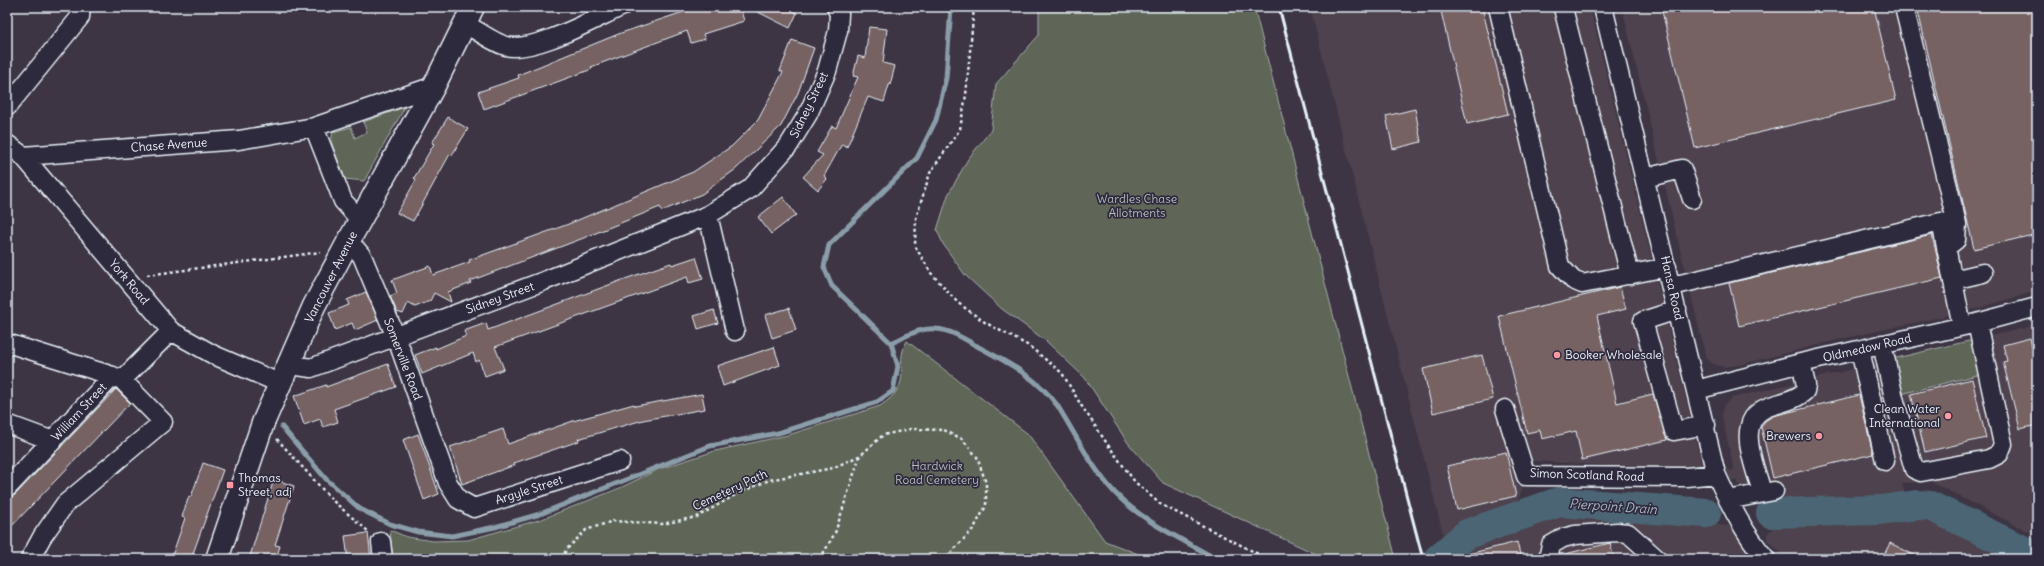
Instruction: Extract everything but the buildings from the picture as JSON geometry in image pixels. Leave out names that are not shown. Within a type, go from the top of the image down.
[{"type":"main road","name":"Vancouver Avenue","points":[[216,559],[263,423],[279,383],[314,306],[343,250],[434,86],[469,15]]},
{"type":"street","points":[[7,107],[80,17],[81,7]]},
{"type":"street","points":[[469,15],[506,46],[523,47],[540,43],[621,7]]},
{"type":"street","name":"Sidney Street","points":[[289,363],[311,368],[544,281],[708,215],[750,189],[789,145],[808,114],[827,71],[838,31],[839,14],[836,7]]},
{"type":"street","points":[[1498,7],[1560,266],[1573,280],[1582,284],[1667,267]]},
{"type":"street","name":"Hansa Road","points":[[1603,7],[1672,286],[1696,390],[1706,425],[1716,474],[1728,500],[1751,541],[1766,559]]},
{"type":"street","points":[[1904,7],[1957,224],[1956,240],[1947,247]]},
{"type":"street","points":[[1563,8],[1630,275]]},
{"type":"street","name":"Chase Avenue","points":[[23,156],[239,140],[314,127],[434,86]]},
{"type":"street","points":[[314,127],[343,201],[360,220]]},
{"type":"street","name":"York Road","points":[[7,144],[23,156],[171,331],[214,355],[279,383]]},
{"type":"street","points":[[1645,178],[1682,169],[1692,199]]},
{"type":"street","points":[[708,215],[735,331]]},
{"type":"street","points":[[1672,286],[1941,222],[1953,280],[1970,325],[2002,444],[2000,454],[1989,459],[1921,472],[1914,468],[1894,398],[1882,344]]},
{"type":"street","name":"Somerville Road","points":[[343,250],[356,249],[362,256],[395,336],[448,482]]},
{"type":"street","points":[[1953,280],[1983,273]]},
{"type":"street","name":"Oldmedow Road","points":[[1696,390],[1801,363],[1970,325],[2037,307]]},
{"type":"street","points":[[1677,310],[1642,321],[1674,431],[1706,425]]},
{"type":"street","name":"William Street","points":[[7,488],[117,378],[171,331]]},
{"type":"street","points":[[7,343],[117,378],[163,422],[65,504],[42,537],[30,559]]},
{"type":"street","points":[[1860,350],[1885,461]]},
{"type":"street","points":[[1728,500],[1768,492],[1748,438],[1749,428],[1753,419],[1759,412],[1796,397],[1805,391],[1806,385],[1801,363]]},
{"type":"street","name":"Simon Scotland Road","points":[[1505,409],[1526,476],[1686,477],[1716,474]]},
{"type":"street","points":[[7,424],[53,441]]},
{"type":"street","name":"Argyle Street","points":[[448,482],[458,499],[474,508],[620,461]]},
{"type":"street","points":[[1548,559],[1552,545],[1563,538],[1575,535],[1617,532],[1628,533],[1656,559]]},
{"type":"path","points":[[974,7],[966,95],[960,129],[930,173],[916,218],[915,246],[932,273],[958,303],[986,323],[1029,346],[1062,373],[1081,405],[1135,482],[1160,504],[1268,559]]},
{"type":"path","points":[[131,284],[144,276],[343,250]]},
{"type":"path","points":[[263,423],[333,501],[382,551]]},
{"type":"path","name":"Cemetery Path","points":[[562,559],[566,550],[586,530],[613,521],[662,524],[697,517],[737,494],[769,480],[833,468],[861,454],[883,435],[911,429],[944,430],[962,439],[977,457],[986,483],[986,506],[974,528],[948,556]]},
{"type":"path","points":[[820,559],[835,533],[861,454]]},
{"type":"path","points":[[7,559],[12,559]]},
{"type":"shaded area","points":[[1310,7],[1590,7],[1702,465],[1734,471],[1722,416],[1724,405],[1732,398],[2037,325],[2037,536],[1931,482],[1902,483],[1905,494],[1769,503],[1747,501],[1737,481],[1691,471],[1534,461],[1516,505],[1443,534]]},
{"type":"shaded area","points":[[1622,7],[2037,7],[2037,291],[1968,311],[1841,339],[1738,365],[1723,367],[1713,364],[1706,357]]},
{"type":"shaded area","points":[[1554,512],[1732,526],[1757,559],[1448,559],[1448,556],[1465,543],[1529,517]]},
{"type":"shaded area","points":[[1929,517],[2018,559],[1788,559],[1767,540],[1767,534],[1777,524]]},
{"type":"green space","name":"Wardles Chase Allotments","points":[[1039,7],[1254,7],[1396,559],[1318,559],[1316,554],[1163,483],[1128,443],[1085,378],[1046,341],[1002,309],[965,275],[943,244],[937,230],[948,195],[968,159],[991,130],[996,84],[1039,35]]},
{"type":"green space","points":[[405,107],[364,181],[345,179],[331,141],[333,132],[351,127],[355,138],[367,132],[363,122]]},
{"type":"green space","points":[[1973,340],[1981,374],[1901,394],[1892,359]]},
{"type":"green space","name":"Hardwick Road Cemetery","points":[[907,341],[1028,434],[1105,541],[1151,559],[393,559],[390,530],[407,537],[433,541],[468,540],[542,519],[620,488],[659,469],[715,451],[788,435],[880,406],[898,389],[902,374],[903,350]]},
{"type":"waterway","points":[[951,7],[946,78],[936,120],[917,158],[829,245],[824,267],[832,286],[891,343],[918,331],[930,329],[941,330],[961,337],[1020,370],[1040,386],[1057,405],[1091,462],[1115,493],[1138,513],[1150,521],[1216,559]]},
{"type":"waterway","points":[[282,427],[326,479],[360,509],[390,524],[418,532],[452,536],[495,527],[540,514],[710,446],[778,433],[877,402],[893,391],[898,366],[891,343]]},
{"type":"waterway","name":"Pierpoint Drain","points":[[1438,559],[1467,534],[1559,502],[1706,513]]},
{"type":"waterway","name":"Pierpoint Drain","points":[[1771,513],[1880,510],[1917,505],[1930,506],[2037,557]]},
{"type":"railway","points":[[1279,7],[1423,559]]},
{"type":"place","name":"Booker Wholesale","points":[[1557,355]]},
{"type":"place","name":"Clean Water International","points":[[1948,416]]},
{"type":"place","name":"Brewers","points":[[1819,436]]},
{"type":"place","name":"Thomas Street, adj","points":[[230,485]]}]
